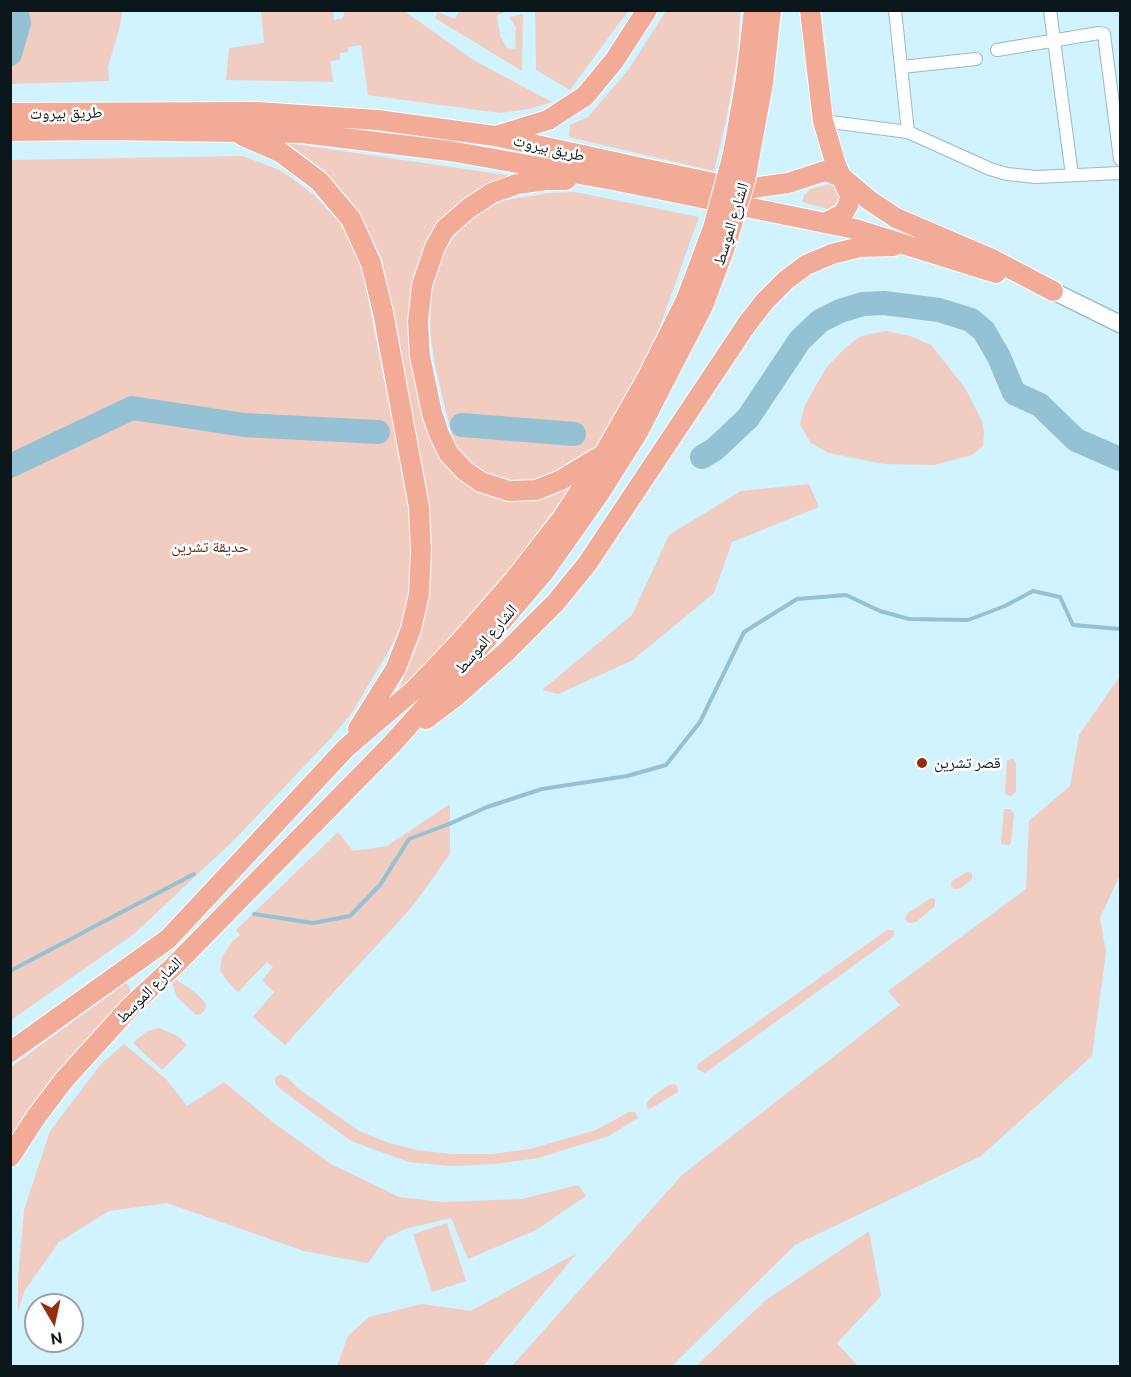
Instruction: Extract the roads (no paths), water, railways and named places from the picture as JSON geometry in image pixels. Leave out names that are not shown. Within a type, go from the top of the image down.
[{"type":"main road","points":[[495,135],[548,120],[585,96],[614,61],[647,10]]},
{"type":"main road","name":"الشارع الموسط","points":[[11,1157],[36,1117],[64,1080],[130,1007],[174,966],[392,744],[490,635],[544,572],[638,434],[695,303],[726,244],[742,191],[752,148],[755,81],[754,10]]},
{"type":"main road","name":"الشارع الموسط","points":[[755,81],[771,10]]},
{"type":"main road","points":[[810,10],[823,121],[831,150],[850,196],[843,214],[825,223]]},
{"type":"main road","name":"طريق بيروت","points":[[10,113],[257,112],[377,120],[495,135],[733,187],[770,187],[825,171],[842,177],[869,200],[896,218],[992,259],[1053,291]]},
{"type":"main road","points":[[230,130],[280,152],[320,181],[351,219],[371,263],[383,312],[419,507],[421,551],[419,594],[411,629],[396,668],[346,748]]},
{"type":"main road","name":"طريق بيروت","points":[[10,131],[230,130],[302,133],[450,151],[613,180],[825,223],[908,245],[1053,291]]},
{"type":"main road","points":[[604,454],[561,480],[536,490],[509,490],[481,482],[465,471],[449,454],[432,413],[420,356],[418,322],[422,285],[435,247],[446,229],[469,208],[492,193],[517,184],[546,180],[613,180]]},
{"type":"main road","points":[[392,744],[455,697],[505,653],[556,602],[587,564],[747,324],[786,280],[806,265],[832,254],[860,247],[908,245]]},
{"type":"main road","name":"الشارع الموسط","points":[[10,1052],[168,939],[346,748],[415,689],[507,588],[561,520],[604,454],[647,378],[695,303]]},
{"type":"street","points":[[895,10],[908,132]]},
{"type":"street","points":[[1050,10],[1072,175]]},
{"type":"street","points":[[997,50],[1104,34],[1120,159]]},
{"type":"street","points":[[902,67],[976,59]]},
{"type":"street","points":[[823,121],[908,132],[990,169],[1007,174],[1036,177],[1120,173]]},
{"type":"street","name":"طريق بيروت","points":[[1053,291],[1120,324]]},
{"type":"waterway","points":[[10,54],[19,23],[16,10]]},
{"type":"waterway","points":[[702,457],[715,449],[748,418],[800,340],[820,321],[840,311],[863,304],[884,303],[939,310],[971,320],[984,331],[999,357],[1014,393],[1040,405],[1076,440],[1120,459]]},
{"type":"waterway","points":[[10,466],[132,408],[244,425],[378,432]]},
{"type":"waterway","points":[[462,425],[574,434]]},
{"type":"waterway","points":[[254,914],[313,923],[350,916],[380,885],[409,839],[487,807],[542,789],[627,776],[666,765],[700,722],[744,632],[797,599],[846,595],[880,611],[909,619],[968,620],[1005,606],[1033,591],[1060,597],[1073,625],[1120,629]]},
{"type":"waterway","points":[[10,971],[194,874]]},
{"type":"place","name":"قصر تشرين","points":[[922,763]]},
{"type":"park label","name":"حديقة تشرين","points":[[210,547]]}]
